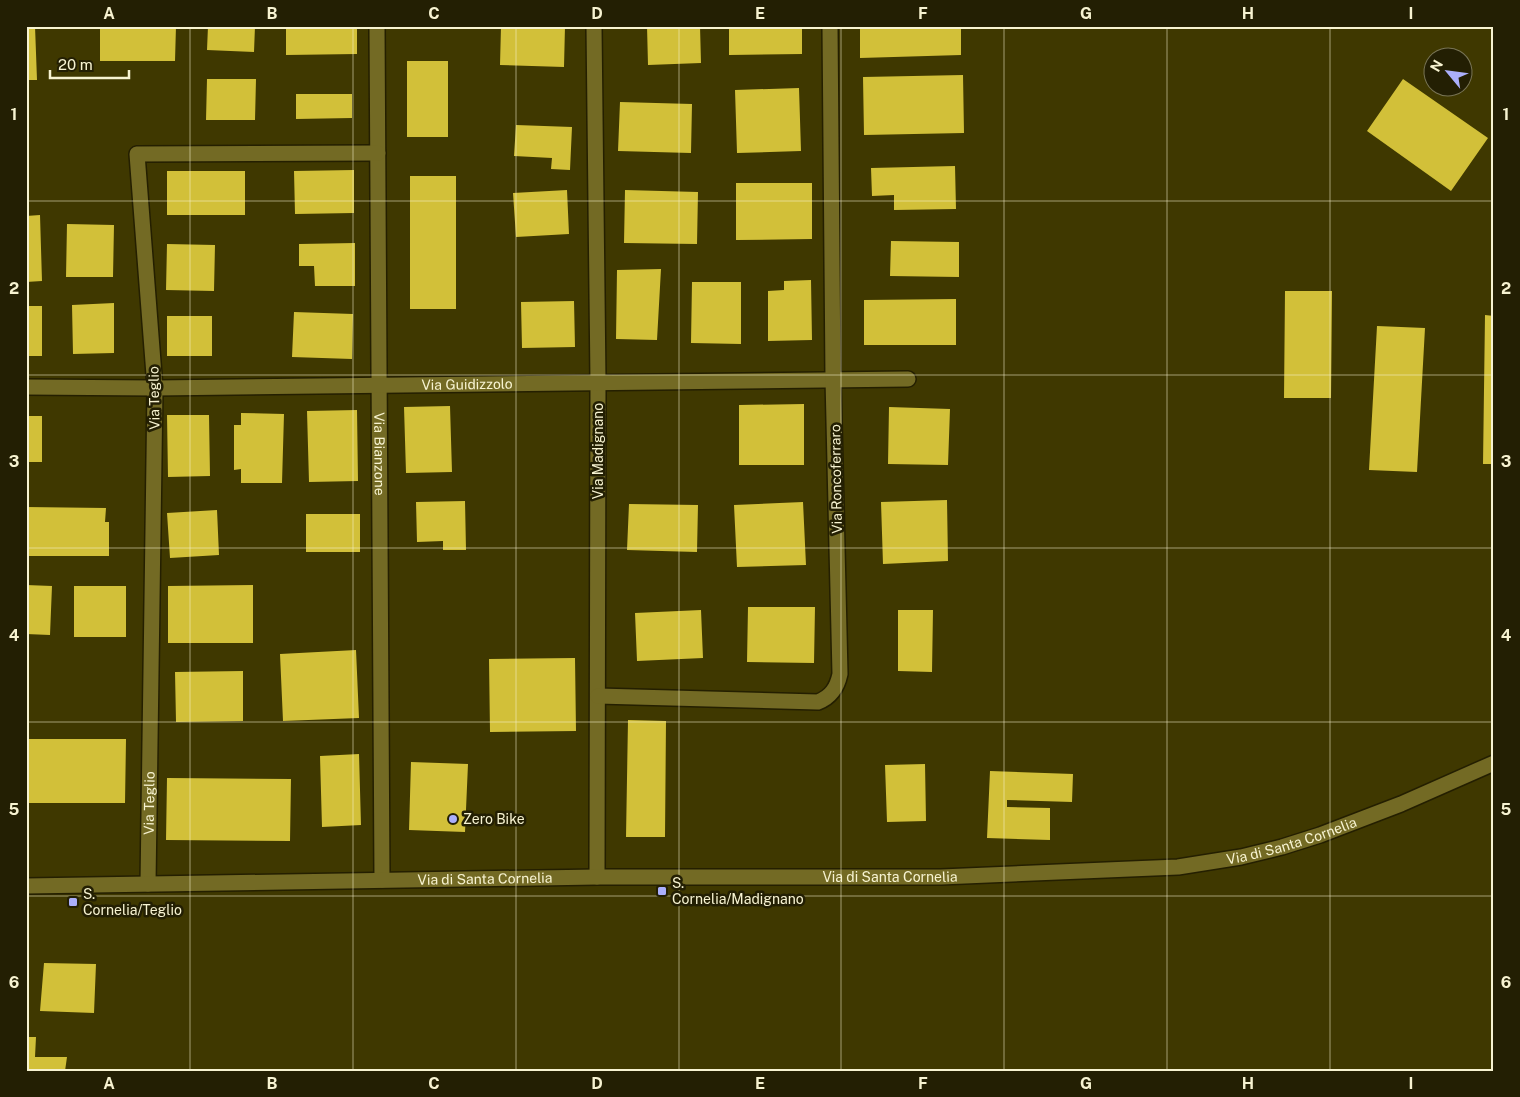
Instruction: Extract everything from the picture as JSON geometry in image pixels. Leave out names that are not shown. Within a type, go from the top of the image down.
[{"type":"street","name":"Via Bianzone","points":[[377,26],[382,880]]},
{"type":"street","name":"Via Madignano","points":[[594,26],[598,382],[598,877]]},
{"type":"street","name":"Via Roncoferraro","points":[[598,696],[818,702],[829,696],[834,690],[840,674],[833,380],[830,26]]},
{"type":"street","name":"Via Teglio","points":[[148,884],[155,388],[137,154],[378,153]]},
{"type":"street","name":"Via Guidizzolo","points":[[26,387],[155,388],[908,379]]},
{"type":"street","name":"Via di Santa Cornelia","points":[[26,886],[598,877],[941,877],[1178,868],[1241,857],[1320,835],[1402,804],[1493,765]]},
{"type":"building","points":[[26,26],[35,26],[37,80],[26,80]]},
{"type":"building","points":[[100,26],[176,26],[175,61],[100,61]]},
{"type":"building","points":[[208,26],[255,26],[254,52],[207,50]]},
{"type":"building","points":[[286,26],[357,26],[357,54],[286,55]]},
{"type":"building","points":[[501,26],[565,26],[564,67],[500,65]]},
{"type":"building","points":[[647,26],[700,26],[701,63],[648,65]]},
{"type":"building","points":[[729,26],[802,26],[802,54],[729,55]]},
{"type":"building","points":[[860,26],[961,26],[961,55],[860,58]]},
{"type":"building","points":[[407,61],[448,61],[448,137],[407,137]]},
{"type":"building","points":[[963,75],[964,133],[864,135],[863,77]]},
{"type":"building","points":[[207,79],[256,79],[255,120],[206,120]]},
{"type":"building","points":[[1403,79],[1422,92],[1422,98],[1430,98],[1488,138],[1451,191],[1367,131]]},
{"type":"building","points":[[799,88],[801,151],[737,153],[735,90]]},
{"type":"building","points":[[296,94],[352,94],[352,118],[296,119]]},
{"type":"building","points":[[620,102],[692,104],[691,153],[618,151]]},
{"type":"building","points":[[516,125],[572,127],[570,170],[551,169],[552,158],[514,156]]},
{"type":"building","points":[[955,166],[956,209],[894,210],[894,195],[872,196],[871,168]]},
{"type":"building","points":[[354,170],[354,213],[295,214],[294,171]]},
{"type":"building","points":[[167,171],[245,171],[245,215],[167,215]]},
{"type":"building","points":[[410,176],[456,176],[456,309],[410,309]]},
{"type":"building","points":[[736,183],[812,183],[812,239],[736,240]]},
{"type":"building","points":[[567,190],[569,234],[516,237],[513,193]]},
{"type":"building","points":[[625,190],[698,192],[697,244],[624,243]]},
{"type":"building","points":[[40,215],[42,281],[26,282],[26,216]]},
{"type":"building","points":[[67,224],[114,225],[113,277],[66,277]]},
{"type":"building","points":[[891,241],[959,242],[959,277],[890,276]]},
{"type":"building","points":[[355,243],[355,286],[315,286],[314,266],[299,266],[299,244]]},
{"type":"building","points":[[167,244],[215,245],[214,291],[166,290]]},
{"type":"building","points":[[661,269],[657,340],[616,339],[617,270]]},
{"type":"building","points":[[811,280],[812,340],[768,341],[768,291],[784,290],[784,281]]},
{"type":"building","points":[[692,282],[741,282],[741,344],[691,343]]},
{"type":"building","points":[[1285,291],[1332,291],[1331,398],[1284,398]]},
{"type":"building","points":[[956,299],[956,345],[864,345],[864,300]]},
{"type":"building","points":[[574,301],[575,347],[522,348],[521,302]]},
{"type":"building","points":[[114,303],[114,353],[73,354],[72,305]]},
{"type":"building","points":[[26,306],[42,306],[42,356],[26,356]]},
{"type":"building","points":[[294,312],[353,314],[352,359],[292,357]]},
{"type":"building","points":[[1485,315],[1494,316],[1494,464],[1483,464]]},
{"type":"building","points":[[167,316],[212,316],[212,356],[167,356]]},
{"type":"building","points":[[1377,326],[1425,328],[1417,472],[1369,470]]},
{"type":"building","points":[[804,404],[804,465],[739,465],[739,405]]},
{"type":"building","points":[[450,406],[452,472],[406,473],[404,407]]},
{"type":"building","points":[[889,407],[950,409],[948,465],[888,464]]},
{"type":"building","points":[[357,410],[358,481],[309,482],[307,411]]},
{"type":"building","points":[[241,413],[284,414],[282,483],[241,483],[241,469],[234,470],[234,425],[241,425]]},
{"type":"building","points":[[167,415],[209,415],[210,476],[168,477]]},
{"type":"building","points":[[26,416],[42,416],[42,462],[26,462]]},
{"type":"building","points":[[947,500],[948,561],[883,564],[881,502]]},
{"type":"building","points":[[465,501],[466,550],[443,550],[443,541],[417,542],[416,502]]},
{"type":"building","points":[[803,502],[806,565],[737,567],[734,505]]},
{"type":"building","points":[[629,504],[698,505],[697,552],[627,550]]},
{"type":"building","points":[[26,507],[106,508],[105,522],[109,522],[109,556],[26,556]]},
{"type":"building","points":[[217,510],[219,555],[170,558],[167,513]]},
{"type":"building","points":[[306,514],[360,514],[360,552],[306,552]]},
{"type":"building","points":[[26,585],[52,586],[50,635],[26,634]]},
{"type":"building","points":[[253,585],[253,643],[168,643],[168,586]]},
{"type":"building","points":[[74,586],[126,586],[126,637],[74,637]]},
{"type":"building","points":[[748,607],[815,607],[814,663],[747,662]]},
{"type":"building","points":[[701,610],[703,658],[637,661],[635,613]]},
{"type":"building","points":[[898,610],[933,610],[932,672],[898,671]]},
{"type":"building","points":[[356,650],[359,718],[283,721],[280,654]]},
{"type":"building","points":[[575,658],[576,731],[490,732],[489,659]]},
{"type":"building","points":[[243,671],[243,721],[176,722],[175,672]]},
{"type":"building","points":[[628,720],[666,721],[665,837],[626,837]]},
{"type":"building","points":[[27,739],[126,739],[125,803],[27,803]]},
{"type":"building","points":[[359,754],[361,825],[322,827],[320,756]]},
{"type":"building","points":[[411,762],[468,764],[465,832],[409,830]]},
{"type":"building","points":[[925,764],[926,821],[887,822],[885,765]]},
{"type":"building","points":[[990,771],[1073,774],[1072,802],[1007,800],[1007,807],[1050,808],[1050,840],[987,838]]},
{"type":"building","points":[[167,778],[291,779],[290,841],[166,840]]},
{"type":"building","points":[[44,963],[96,964],[94,1013],[40,1011]]},
{"type":"building","points":[[26,1037],[36,1037],[35,1057],[67,1057],[65,1071],[26,1071]]},
{"type":"place","name":"Zero Bike","points":[[453,819]]},
{"type":"place","name":"S. Cornelia/Madignano","points":[[662,891]]},
{"type":"place","name":"S. Cornelia/Teglio","points":[[73,902]]}]
